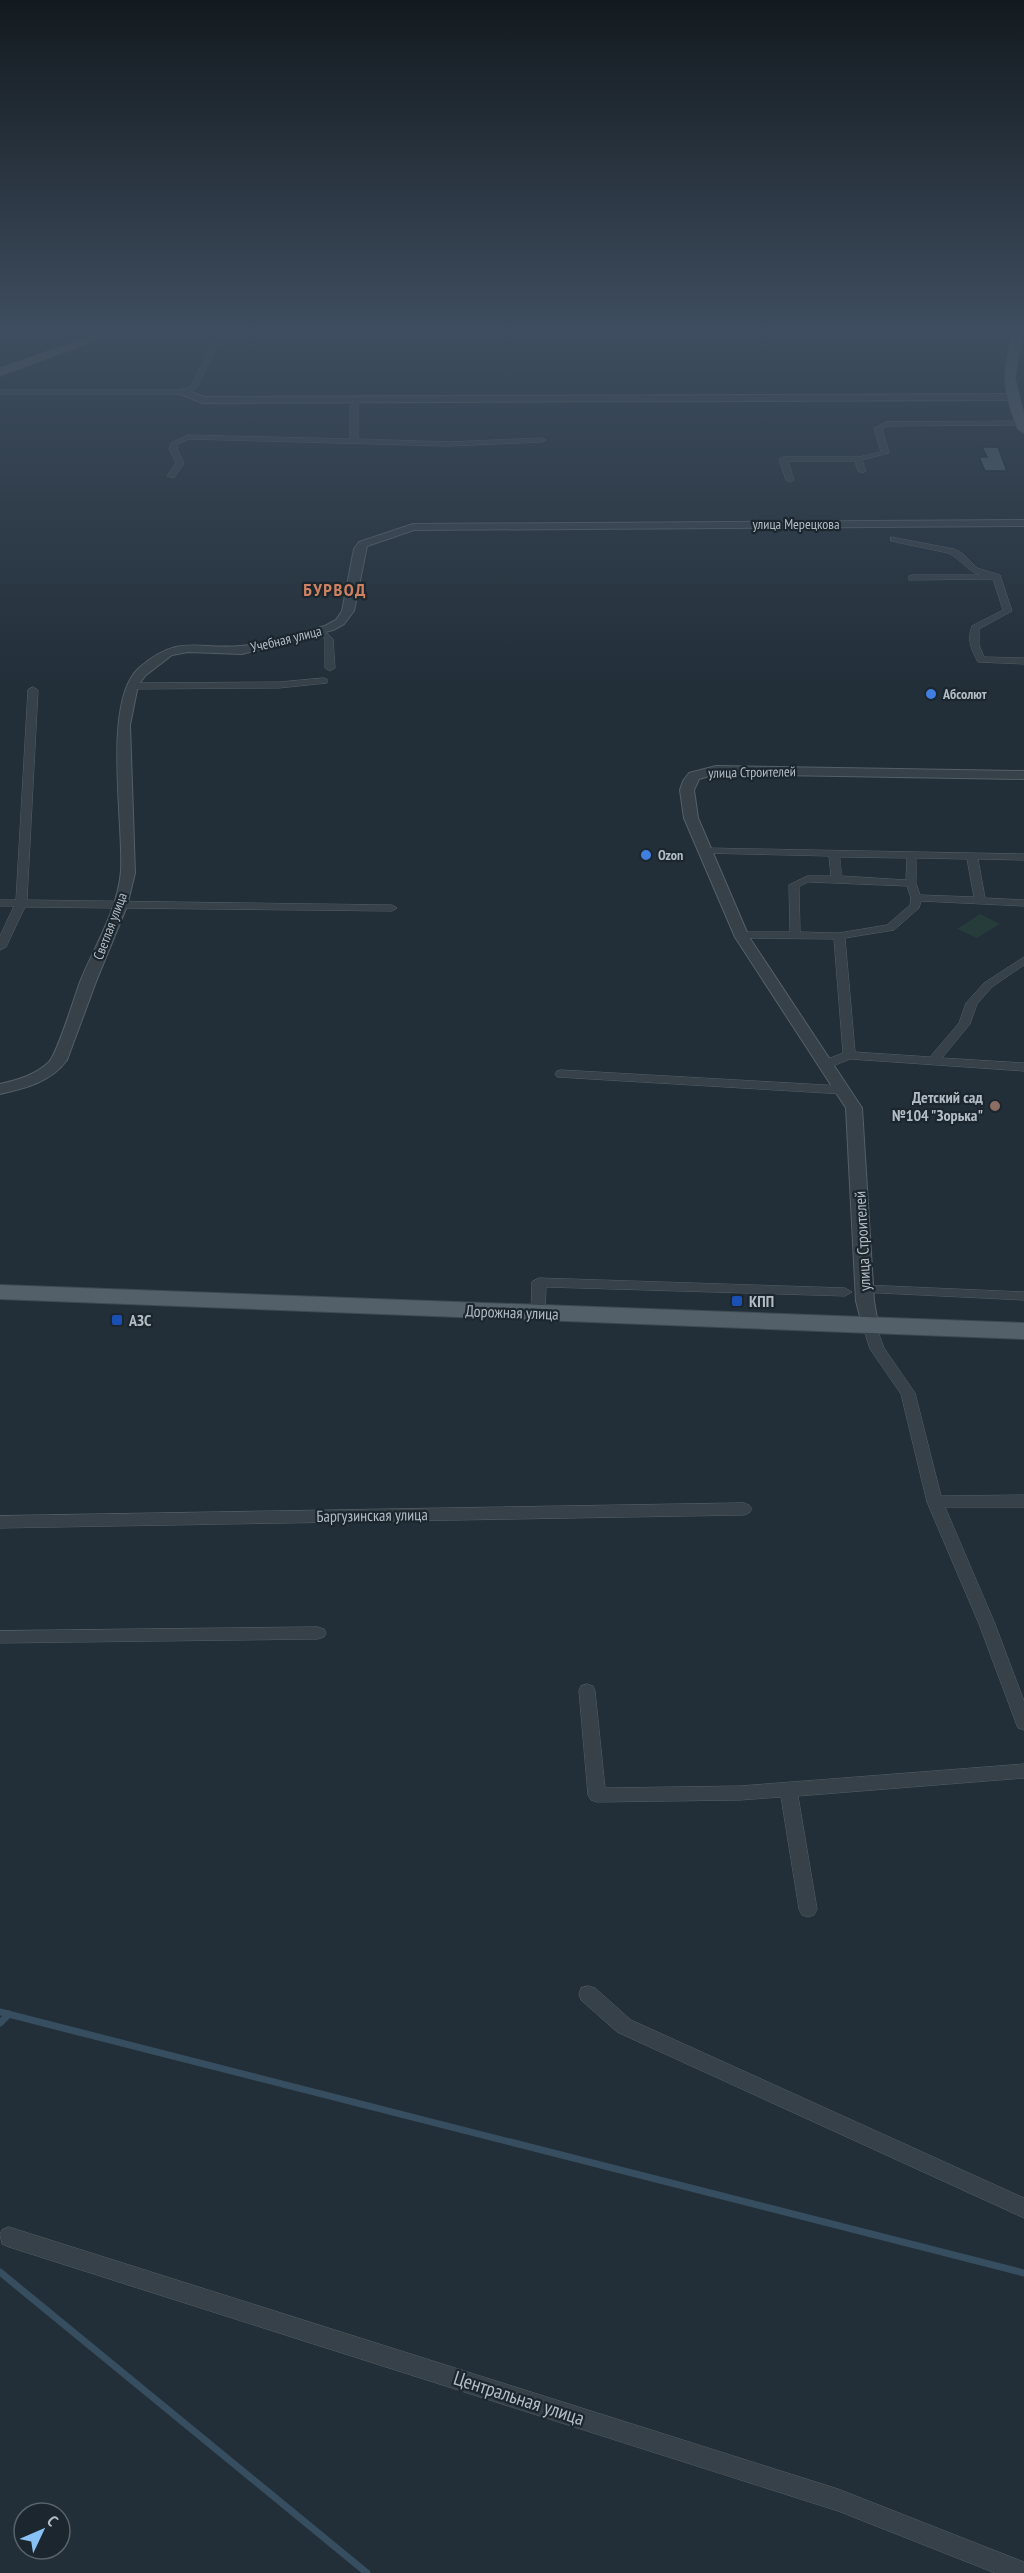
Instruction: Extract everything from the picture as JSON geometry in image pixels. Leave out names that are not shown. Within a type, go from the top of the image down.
[{"type":"main road","name":"Дорожная улица","points":[[0,1292],[1024,1331]]},
{"type":"main road","points":[[986,1329],[1024,1337]]},
{"type":"street","points":[[171,476],[180,463],[174,447]]},
{"type":"street","points":[[790,480],[783,459],[858,459],[885,453],[883,447]]},
{"type":"street","points":[[858,459],[862,471]]},
{"type":"street","name":"улица Мерецкова","points":[[568,525],[1024,523]]},
{"type":"street","name":"Учебная улица","points":[[132,685],[141,672],[168,652],[188,648],[242,650],[321,630],[340,622],[348,611],[359,549],[369,541],[412,527],[568,525]]},
{"type":"street","points":[[894,538],[951,551],[959,555],[974,570],[997,577]]},
{"type":"street","points":[[912,578],[997,577]]},
{"type":"street","points":[[997,577],[1008,611],[975,628],[973,638],[976,650],[981,660],[1024,661]]},
{"type":"street","points":[[321,630],[329,639],[330,668]]},
{"type":"street","points":[[132,685],[279,685],[324,681]]},
{"type":"street","name":"Светлая улица","points":[[0,1089],[37,1078],[52,1070],[59,1060],[89,979],[120,906],[128,873],[124,725],[132,685]]},
{"type":"street","points":[[0,947],[21,903],[33,690]]},
{"type":"street","name":"улица Строителей","points":[[869,1324],[864,1289],[854,1108],[741,935],[691,818],[687,790],[694,776],[716,770],[1024,775]]},
{"type":"street","points":[[706,851],[1024,857]]},
{"type":"street","points":[[834,854],[837,879]]},
{"type":"street","points":[[741,935],[839,936],[890,928],[915,906],[916,898],[911,883],[912,855]]},
{"type":"street","points":[[972,856],[980,900]]},
{"type":"street","points":[[795,934],[794,885],[807,879],[911,883]]},
{"type":"street","points":[[916,898],[1024,903]]},
{"type":"street","points":[[0,903],[392,909]]},
{"type":"street","points":[[839,936],[849,1055]]},
{"type":"street","points":[[933,1061],[964,1024],[972,1003],[988,984],[1024,960]]},
{"type":"street","points":[[824,1065],[849,1055],[1024,1067]]},
{"type":"street","points":[[561,1074],[843,1090]]},
{"type":"street","points":[[538,1313],[539,1282],[845,1292]]},
{"type":"street","points":[[864,1289],[1024,1296]]},
{"type":"street","points":[[869,1324],[877,1349],[908,1393],[935,1502],[987,1624],[1024,1723]]},
{"type":"street","points":[[935,1502],[1024,1501]]},
{"type":"street","name":"Баргузинская улица","points":[[0,1522],[744,1509]]},
{"type":"street","points":[[0,1637],[318,1633]]},
{"type":"street","points":[[587,1692],[597,1795],[740,1793],[1024,1771]]},
{"type":"street","points":[[788,1789],[808,1909]]},
{"type":"street","points":[[588,1994],[624,2026],[1024,2208]]},
{"type":"street","name":"Центральная улица","points":[[9,2237],[838,2500],[1024,2573]]},
{"type":"green space","points":[[980,914],[1000,924],[977,938],[957,929]]},
{"type":"building","points":[[982,447],[998,447],[1007,471],[985,471],[979,457],[987,457]]},
{"type":"waterway","points":[[0,2012],[9,2014]]},
{"type":"waterway","points":[[0,2023],[9,2014]]},
{"type":"waterway","points":[[9,2014],[1024,2273]]},
{"type":"waterway","points":[[0,2272],[367,2573]]},
{"type":"place","name":"Абсолют","points":[[931,694]]},
{"type":"place","name":"Ozon","points":[[646,855]]},
{"type":"place","name":"Детский сад №104 \"Зорька\"","points":[[995,1106]]},
{"type":"place","name":"КПП","points":[[737,1301]]},
{"type":"place","name":"АЗС","points":[[117,1320]]},
{"type":"district","name":"БУРВОД","points":[[335,590]]}]
